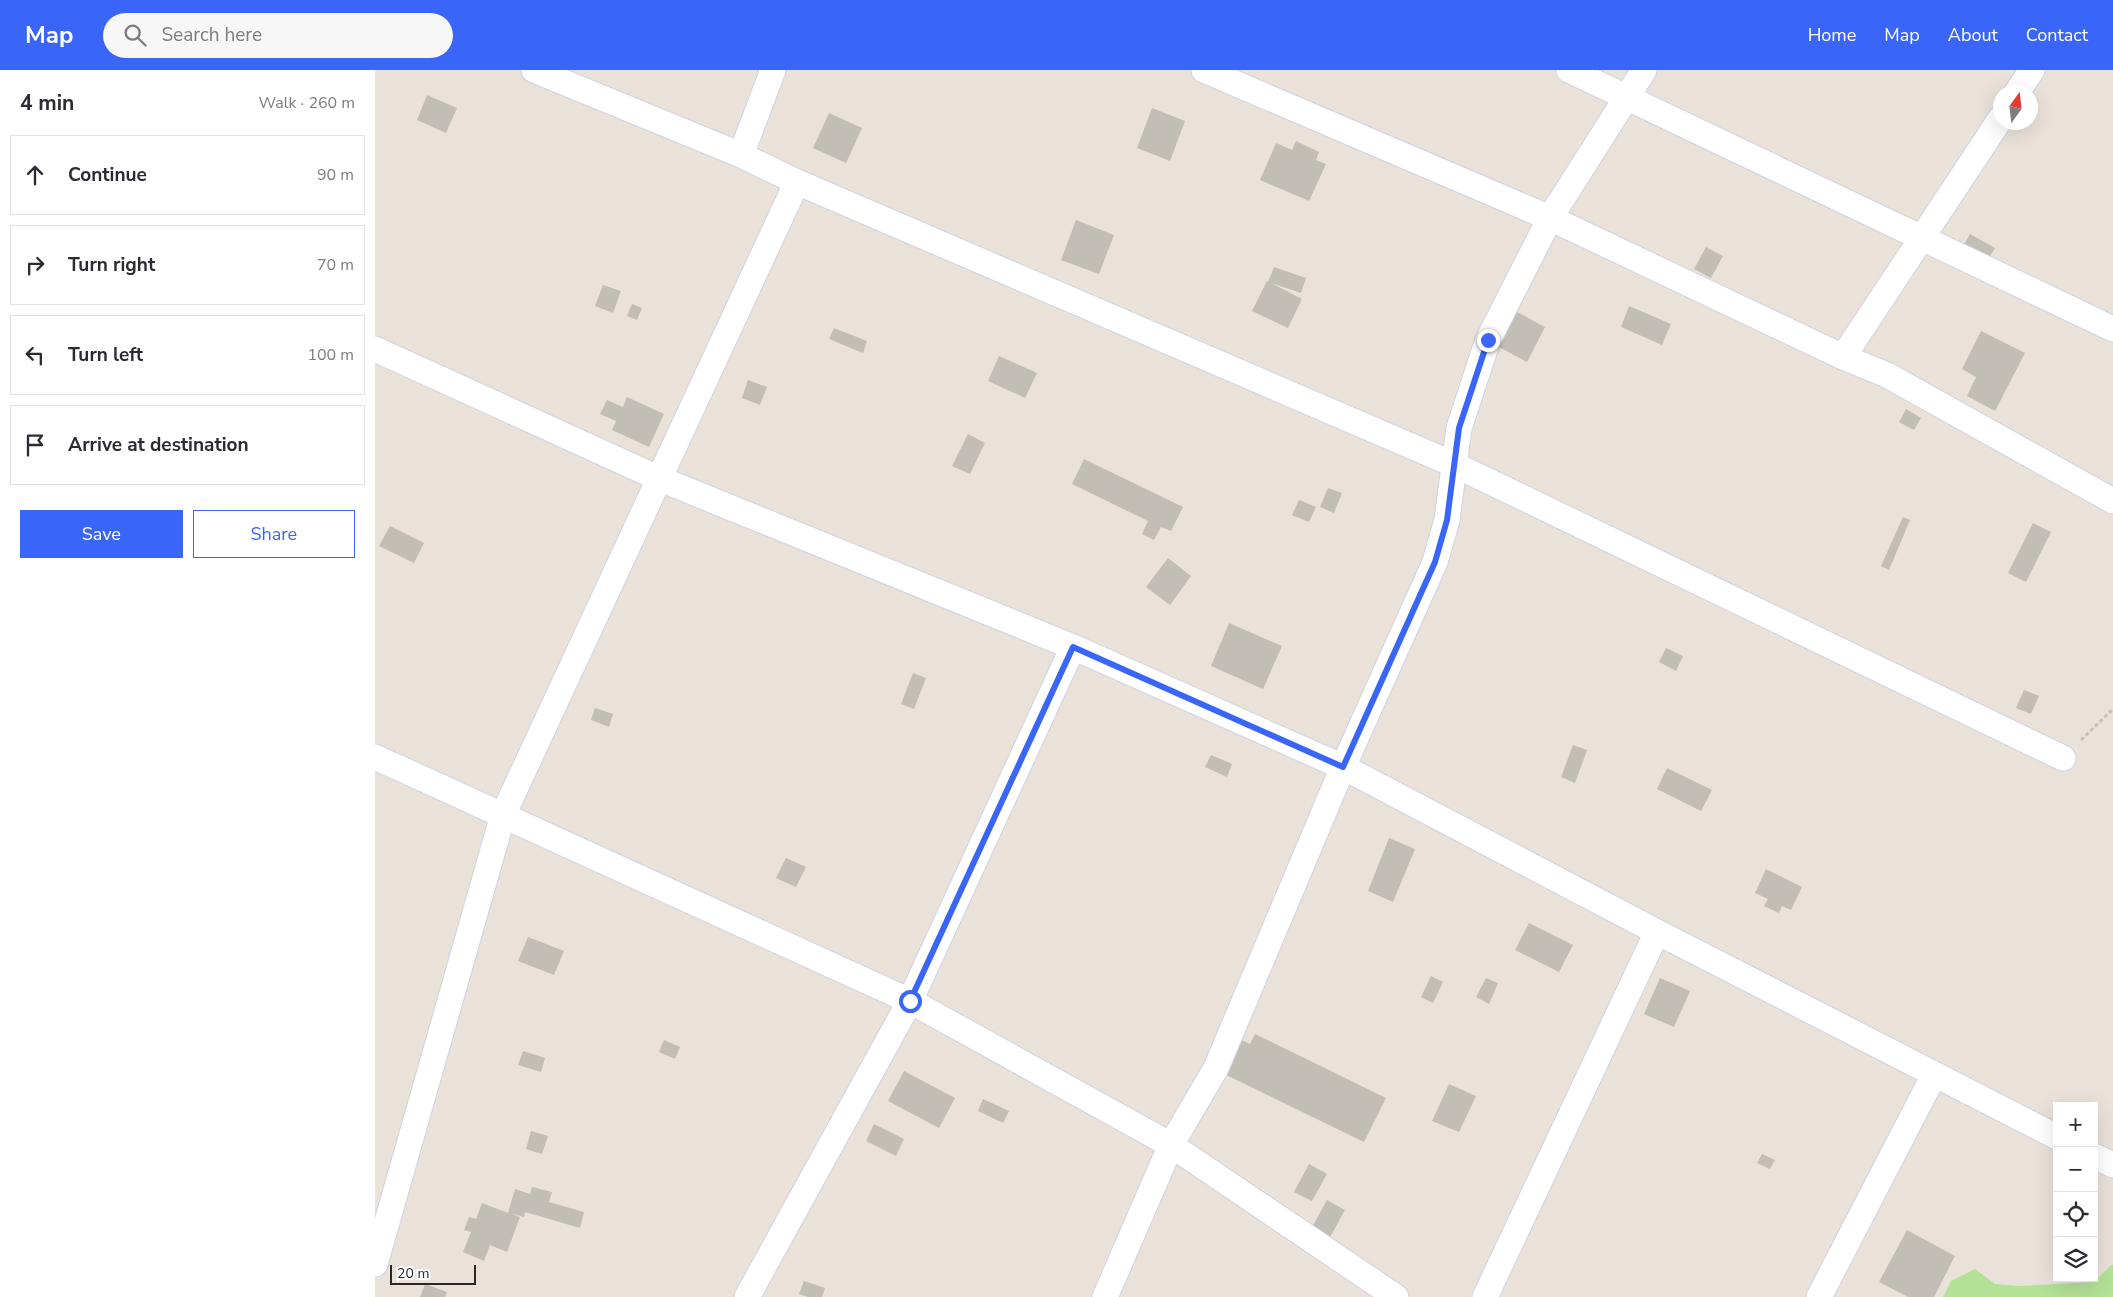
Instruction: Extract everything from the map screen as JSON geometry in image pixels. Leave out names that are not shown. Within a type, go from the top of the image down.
[{"type":"street","points":[[534,70],[741,155],[797,182],[1453,464],[2063,758]]},
{"type":"street","points":[[741,155],[773,70]]},
{"type":"street","points":[[1204,70],[1550,218],[1887,376],[2113,501]]},
{"type":"street","points":[[1569,70],[1628,96],[1921,239],[2113,329]]},
{"type":"street","points":[[1105,1297],[1171,1145],[1217,1068],[1343,767],[1435,562],[1447,520],[1459,428],[1488,340],[1550,218],[1644,70]]},
{"type":"street","points":[[2022,85],[2032,70]]},
{"type":"street","points":[[1843,357],[1993,130]]},
{"type":"street","points":[[375,1264],[503,815],[797,182]]},
{"type":"street","points":[[375,349],[658,478],[1073,647],[1343,767],[1657,932],[2053,1135]]},
{"type":"street","points":[[747,1297],[910,1001],[1073,647]]},
{"type":"street","points":[[375,757],[910,1001],[1171,1145],[1396,1297]]},
{"type":"street","points":[[1485,1297],[1657,932]]},
{"type":"street","points":[[1819,1297],[1934,1075]]},
{"type":"street","points":[[2098,1158],[2113,1165]]},
{"type":"path","points":[[2063,758],[2113,709]]},
{"type":"green space","points":[[2113,1265],[2113,1297],[1943,1297],[1951,1281],[1975,1269],[1995,1284],[2019,1286],[2098,1282],[2098,1278]]},
{"type":"building","points":[[427,95],[457,108],[446,133],[417,120]]},
{"type":"building","points":[[1152,108],[1185,121],[1170,161],[1137,148]]},
{"type":"building","points":[[829,113],[862,128],[846,163],[813,148]]},
{"type":"building","points":[[1296,141],[1319,152],[1316,160],[1326,164],[1309,201],[1260,180],[1276,143],[1292,150]]},
{"type":"building","points":[[1076,220],[1114,235],[1099,274],[1061,260]]},
{"type":"building","points":[[1970,234],[1995,248],[1986,263],[1962,248]]},
{"type":"building","points":[[1706,247],[1723,256],[1711,278],[1694,269]]},
{"type":"building","points":[[1274,267],[1306,278],[1301,293],[1268,282]]},
{"type":"building","points":[[1267,281],[1302,299],[1288,328],[1252,311]]},
{"type":"building","points":[[603,285],[621,291],[613,313],[595,306]]},
{"type":"building","points":[[632,304],[642,308],[637,320],[627,316]]},
{"type":"building","points":[[1629,306],[1671,324],[1662,345],[1621,327]]},
{"type":"building","points":[[1517,312],[1545,327],[1527,362],[1499,347]]},
{"type":"building","points":[[834,328],[867,341],[863,353],[829,339]]},
{"type":"building","points":[[1981,331],[2025,353],[1995,411],[1967,396],[1976,377],[1962,369]]},
{"type":"building","points":[[999,356],[1037,373],[1025,398],[988,381]]},
{"type":"building","points":[[748,380],[767,387],[760,405],[742,398]]},
{"type":"building","points":[[627,397],[664,414],[649,447],[612,430],[616,421],[600,414],[607,400],[623,407]]},
{"type":"building","points":[[1906,409],[1921,418],[1914,430],[1899,422]]},
{"type":"building","points":[[968,434],[985,443],[970,474],[952,466]]},
{"type":"building","points":[[1084,459],[1183,507],[1171,531],[1161,527],[1154,540],[1142,534],[1148,521],[1072,484]]},
{"type":"building","points":[[1328,488],[1342,493],[1334,513],[1320,507]]},
{"type":"building","points":[[1299,500],[1316,507],[1309,522],[1292,515]]},
{"type":"building","points":[[1903,517],[1910,520],[1889,570],[1881,566]]},
{"type":"building","points":[[2033,523],[2051,532],[2026,582],[2008,573]]},
{"type":"building","points":[[390,526],[424,543],[414,563],[379,546]]},
{"type":"building","points":[[1168,558],[1191,576],[1170,605],[1146,587]]},
{"type":"building","points":[[1229,623],[1282,646],[1263,689],[1211,666]]},
{"type":"building","points":[[1666,648],[1683,656],[1676,671],[1659,662]]},
{"type":"building","points":[[913,673],[926,678],[914,709],[901,704]]},
{"type":"building","points":[[2024,690],[2039,696],[2031,714],[2016,708]]},
{"type":"building","points":[[595,708],[613,714],[609,727],[591,720]]},
{"type":"building","points":[[1573,745],[1587,750],[1575,783],[1561,777]]},
{"type":"building","points":[[1211,755],[1232,764],[1227,777],[1205,767]]},
{"type":"building","points":[[1667,768],[1712,790],[1701,811],[1657,789]]},
{"type":"building","points":[[1389,838],[1415,849],[1393,902],[1368,891]]},
{"type":"building","points":[[786,858],[806,867],[796,887],[776,878]]},
{"type":"building","points":[[1766,869],[1802,887],[1791,910],[1782,906],[1779,913],[1764,906],[1768,899],[1755,893]]},
{"type":"building","points":[[1529,923],[1573,945],[1559,972],[1515,950]]},
{"type":"building","points":[[528,937],[564,951],[554,975],[518,961]]},
{"type":"building","points":[[1431,976],[1443,982],[1433,1003],[1421,997]]},
{"type":"building","points":[[1486,978],[1498,983],[1489,1004],[1476,997]]},
{"type":"building","points":[[1660,978],[1690,991],[1674,1027],[1644,1014]]},
{"type":"building","points":[[1255,1034],[1386,1098],[1364,1142],[1222,1073],[1239,1039],[1250,1044]]},
{"type":"building","points":[[664,1040],[680,1047],[675,1059],[659,1052]]},
{"type":"building","points":[[523,1051],[545,1058],[541,1072],[518,1065]]},
{"type":"building","points":[[904,1071],[955,1098],[939,1128],[888,1101]]},
{"type":"building","points":[[1449,1084],[1476,1096],[1459,1132],[1432,1121]]},
{"type":"building","points":[[983,1099],[1009,1111],[1003,1123],[978,1111]]},
{"type":"building","points":[[874,1124],[904,1139],[896,1156],[866,1141]]},
{"type":"building","points":[[531,1131],[548,1136],[542,1154],[526,1149]]},
{"type":"building","points":[[1762,1154],[1775,1160],[1770,1169],[1757,1163]]},
{"type":"building","points":[[1309,1164],[1327,1174],[1312,1201],[1294,1192]]},
{"type":"building","points":[[532,1187],[552,1192],[549,1202],[584,1212],[580,1228],[525,1212],[524,1217],[510,1213],[520,1217],[507,1252],[490,1245],[484,1261],[463,1252],[471,1232],[464,1230],[469,1217],[476,1219],[482,1203],[508,1213],[515,1189],[530,1194]]},
{"type":"building","points":[[1327,1200],[1345,1210],[1328,1241],[1310,1231]]},
{"type":"building","points":[[1907,1230],[1955,1256],[1934,1297],[1908,1297],[1879,1282]]},
{"type":"building","points":[[804,1281],[825,1288],[822,1297],[808,1297],[799,1294]]},
{"type":"building","points":[[425,1284],[447,1292],[445,1297],[420,1297]]},
{"type":"route","points":[[910,1001],[1073,647],[1343,767],[1435,562],[1447,520],[1459,428],[1488,340]]}]
